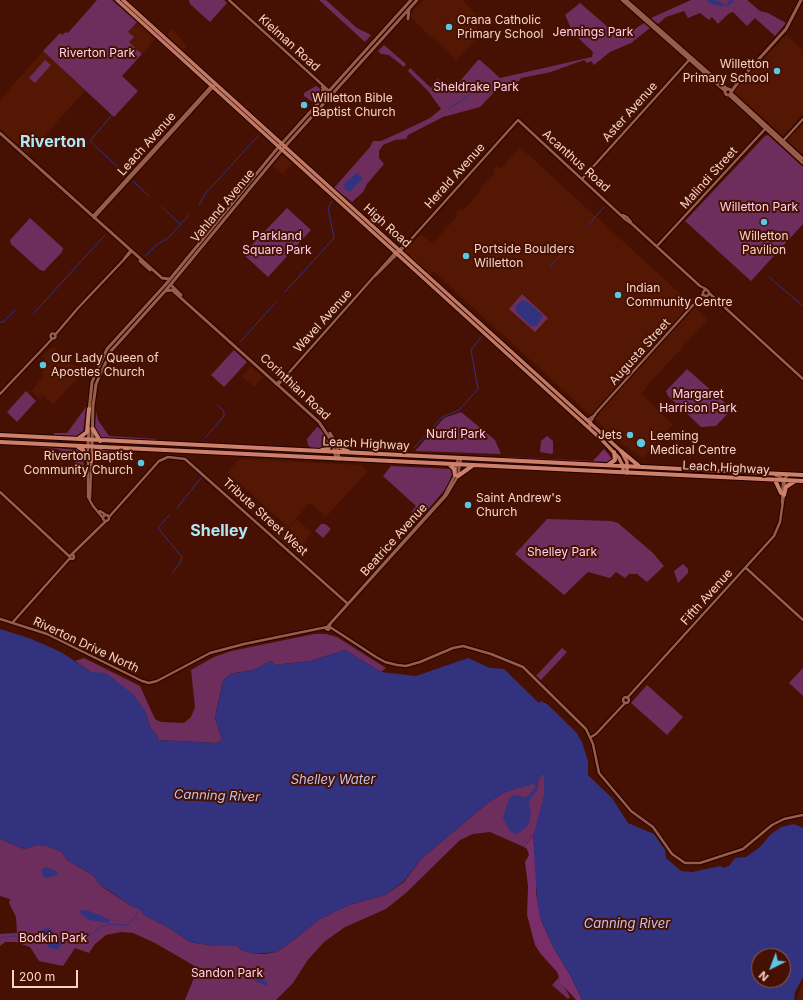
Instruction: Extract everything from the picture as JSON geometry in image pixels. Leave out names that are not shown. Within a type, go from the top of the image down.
[{"type":"highway","points":[[77,439],[83,437],[87,432],[89,409]]},
{"type":"highway","points":[[93,429],[100,441]]},
{"type":"highway","name":"Leach Highway","points":[[0,435],[803,475]]},
{"type":"highway","name":"Leach Highway","points":[[0,442],[803,481]]},
{"type":"highway","points":[[314,451],[327,449],[335,444],[351,453]]},
{"type":"highway","points":[[77,446],[82,449],[89,460],[95,451],[102,447]]},
{"type":"highway","points":[[621,451],[641,467]]},
{"type":"highway","points":[[608,466],[615,460],[614,452]]},
{"type":"highway","points":[[450,464],[457,475],[472,465]]},
{"type":"highway","points":[[775,480],[783,494]]},
{"type":"highway","points":[[783,494],[786,487],[796,481]]},
{"type":"main road","name":"High Road","points":[[117,0],[214,85]]},
{"type":"main road","name":"High Road","points":[[123,0],[281,147],[621,451],[626,460],[625,473]]},
{"type":"main road","name":"Vahland Avenue","points":[[90,440],[93,429],[93,406],[96,384],[105,360],[111,350],[164,292],[169,279],[328,90],[412,0]]},
{"type":"main road","name":"Vahland Avenue","points":[[281,147],[328,99],[417,0]]},
{"type":"main road","points":[[622,0],[729,91],[803,163]]},
{"type":"main road","points":[[626,0],[690,58]]},
{"type":"main road","points":[[729,91],[786,29],[801,0]]},
{"type":"main road","points":[[408,19],[409,9]]},
{"type":"main road","points":[[328,99],[328,90],[339,87]]},
{"type":"main road","points":[[321,99],[323,88]]},
{"type":"main road","name":"Corinthian Road","points":[[0,132],[166,284],[323,424],[335,444],[338,459]]},
{"type":"main road","points":[[782,142],[803,159]]},
{"type":"main road","name":"Vahland Avenue","points":[[166,284],[173,280],[201,242]]},
{"type":"main road","name":"Corinthian Road","points":[[131,251],[162,278],[169,279]]},
{"type":"main road","name":"High Road","points":[[398,252],[614,452],[625,466]]},
{"type":"main road","points":[[162,288],[166,284]]},
{"type":"main road","points":[[162,288],[166,284]]},
{"type":"main road","name":"Vahland Avenue","points":[[90,446],[89,409],[92,382],[104,353],[162,288]]},
{"type":"main road","name":"Corinthian Road","points":[[164,292],[172,290],[202,316]]},
{"type":"main road","points":[[140,312],[140,315],[155,301]]},
{"type":"street","name":"Kielman Road","points":[[229,0],[328,90]]},
{"type":"street","name":"Aster Avenue","points":[[582,179],[690,58]]},
{"type":"street","name":"Kielman Road","points":[[320,83],[323,88],[328,90]]},
{"type":"street","name":"Leach Avenue","points":[[94,217],[214,85]]},
{"type":"street","points":[[782,142],[803,119]]},
{"type":"street","name":"Acanthus Road","points":[[518,120],[582,179],[627,217],[631,223],[700,286],[705,294],[714,299],[743,324],[803,379]]},
{"type":"street","name":"Herald Avenue","points":[[398,252],[518,120]]},
{"type":"street","name":"Malindi Street","points":[[658,247],[766,127]]},
{"type":"street","points":[[0,394],[48,342],[51,338],[50,335],[57,332],[131,251]]},
{"type":"street","name":"Wavel Avenue","points":[[278,384],[398,252]]},
{"type":"street","name":"Acanthus Road","points":[[700,286],[706,289],[705,294]]},
{"type":"street","points":[[705,294],[706,289]]},
{"type":"street","name":"Augusta Street","points":[[589,422],[697,301],[705,294]]},
{"type":"street","name":"Augusta Street","points":[[589,422],[595,414]]},
{"type":"street","points":[[589,422],[590,430]]},
{"type":"street","points":[[90,446],[88,497],[104,520]]},
{"type":"street","name":"Tribute Street West","points":[[107,516],[115,510],[156,464],[165,458],[183,458],[190,462],[347,604]]},
{"type":"street","name":"Beatrice Avenue","points":[[328,628],[347,604],[444,496],[457,475],[459,458]]},
{"type":"street","points":[[89,460],[90,497],[95,507],[107,516],[109,520],[104,520]]},
{"type":"street","points":[[773,474],[782,478],[783,480],[789,474]]},
{"type":"street","name":"Fifth Avenue","points":[[590,737],[596,734],[621,706],[624,702],[624,698],[628,699],[774,536],[780,522],[783,480]]},
{"type":"street","points":[[0,492],[71,556]]},
{"type":"street","points":[[13,622],[71,556],[100,526],[107,516]]},
{"type":"street","points":[[746,568],[803,620]]},
{"type":"street","name":"Riverton Drive North","points":[[0,619],[47,634],[142,681],[149,683],[172,674],[210,653],[268,638],[322,628],[334,630],[386,662],[397,665],[406,666],[420,662],[453,648],[463,646],[511,661],[523,667],[537,679],[581,724],[590,737]]},
{"type":"street","points":[[590,737],[599,773],[631,811],[653,827],[672,854],[685,863],[700,863],[743,849],[772,824],[784,819],[803,815]]},
{"type":"shaded area","name":"Orana Catholic Primary School","points":[[423,0],[463,0],[476,15],[478,37],[456,60],[410,17],[410,14]]},
{"type":"shaded area","points":[[137,22],[155,39],[142,54],[129,42],[128,32]]},
{"type":"shaded area","points":[[172,29],[187,46],[183,50],[168,36],[168,33]]},
{"type":"shaded area","name":"Willetton Primary School","points":[[786,35],[803,50],[803,114],[783,136],[733,91]]},
{"type":"shaded area","points":[[43,51],[85,91],[28,154],[0,129],[0,100]]},
{"type":"shaded area","points":[[803,122],[803,155],[786,140]]},
{"type":"shaded area","points":[[520,147],[708,319],[649,384],[642,394],[673,425],[643,458],[621,443],[433,271],[429,275],[405,252],[405,250],[421,234],[432,243],[458,216],[456,214],[460,209],[463,211],[481,190],[480,188],[495,173],[493,170],[497,166],[501,169]]},
{"type":"shaded area","points":[[282,155],[292,164],[282,174],[273,166]]},
{"type":"shaded area","points":[[53,346],[82,373],[53,405],[43,395],[40,399],[31,391],[44,376],[42,373],[50,364],[42,357]]},
{"type":"shaded area","points":[[251,366],[263,377],[254,387],[242,376]]},
{"type":"shaded area","points":[[604,449],[613,460],[611,462],[505,459],[505,457],[593,461]]},
{"type":"shaded area","points":[[239,459],[362,465],[368,471],[326,517],[310,503],[288,527],[227,472]]},
{"type":"shaded area","points":[[297,519],[312,533],[295,552],[275,535],[285,525],[288,528]]},
{"type":"shaded area","points":[[533,836],[536,860],[536,893],[541,920],[553,947],[570,975],[582,1000],[576,1000],[561,983],[557,972],[535,945],[527,915],[528,886],[525,862],[529,855],[527,849],[524,847]]},
{"type":"shaded area","points":[[803,983],[803,1000],[797,1000],[800,988]]},
{"type":"green space","name":"Riverton Park","points":[[97,0],[112,0],[137,22],[128,32],[134,37],[129,42],[142,54],[122,76],[138,91],[114,117],[43,51],[60,33],[62,35],[66,32],[68,33]]},
{"type":"green space","points":[[189,0],[224,0],[227,3],[210,22],[190,4]]},
{"type":"green space","points":[[319,0],[326,0],[357,28],[371,35],[365,42]]},
{"type":"green space","points":[[691,0],[747,0],[760,11],[768,13],[786,23],[775,36],[755,18],[747,26],[733,12],[728,14],[718,24],[712,17],[709,20],[700,13],[688,18],[684,11],[666,17],[658,24],[651,18]]},
{"type":"green space","name":"Sheldrake Park","points":[[580,3],[616,34],[629,33],[644,23],[650,28],[631,43],[610,52],[594,65],[591,61],[587,63],[584,60],[551,72],[521,78],[519,81],[500,86],[480,107],[443,117],[408,135],[406,139],[395,140],[383,145],[379,151],[379,158],[384,164],[367,184],[363,192],[352,202],[334,188],[370,147],[373,141],[381,141],[399,133],[430,118],[441,109],[428,91],[408,71],[410,68],[431,88],[437,79],[455,87],[478,60],[480,60],[500,78],[592,57],[593,52],[573,33],[565,15]]},
{"type":"green space","points":[[384,45],[406,64],[404,67],[389,55],[381,54],[378,51]]},
{"type":"green space","points":[[45,60],[51,65],[35,83],[29,78]]},
{"type":"green space","points":[[316,86],[322,90],[322,94],[314,103],[304,96],[304,93]]},
{"type":"green space","name":"Willetton Park","points":[[768,135],[803,167],[803,224],[751,281],[685,221],[765,136]]},
{"type":"green space","name":"Parkland Square Park","points":[[287,208],[311,230],[268,277],[243,254]]},
{"type":"green space","points":[[30,218],[63,248],[62,252],[44,271],[40,270],[11,244],[10,240]]},
{"type":"green space","points":[[522,294],[548,318],[535,332],[509,309]]},
{"type":"green space","points":[[234,350],[247,362],[224,387],[211,375]]},
{"type":"green space","name":"Margaret Harrison Park","points":[[687,369],[732,409],[716,426],[701,427],[668,396],[666,391]]},
{"type":"green space","points":[[26,391],[36,401],[17,422],[7,412]]},
{"type":"green space","points":[[86,407],[83,433],[80,436],[54,436],[54,433],[67,433]]},
{"type":"green space","points":[[96,411],[98,420],[109,436],[156,439],[156,442],[100,439],[95,430]]},
{"type":"green space","name":"Nurdi Park","points":[[461,412],[495,440],[501,454],[415,451],[444,418]]},
{"type":"green space","points":[[317,427],[323,430],[331,444],[325,449],[313,449],[308,445],[307,439]]},
{"type":"green space","points":[[547,436],[553,441],[553,453],[551,454],[540,452],[541,441]]},
{"type":"green space","points":[[30,446],[79,450],[83,455],[85,482],[79,467],[67,454],[57,449]]},
{"type":"green space","points":[[100,450],[118,451],[93,460],[94,455]]},
{"type":"green space","points":[[391,466],[450,469],[452,474],[448,486],[419,520],[411,512],[416,506],[383,476]]},
{"type":"green space","name":"Shelley Park","points":[[547,519],[611,521],[618,523],[653,553],[664,566],[647,582],[637,574],[629,574],[625,578],[616,572],[610,578],[588,572],[564,595],[515,554]]},
{"type":"green space","points":[[321,524],[325,524],[331,529],[323,538],[315,531]]},
{"type":"green space","points":[[683,564],[688,569],[688,573],[678,583],[674,571]]},
{"type":"green space","points":[[314,634],[326,634],[337,637],[386,668],[381,672],[345,650],[310,661],[273,665],[271,661],[253,670],[230,674],[223,681],[218,703],[215,718],[222,740],[216,743],[159,740],[155,732],[151,729],[145,711],[106,674],[91,672],[75,661],[84,658],[140,686],[155,719],[161,722],[184,723],[191,717],[195,707],[191,670],[214,657],[231,651]]},
{"type":"green space","points":[[562,648],[567,652],[541,680],[536,676]]},
{"type":"green space","points":[[803,668],[803,696],[789,683]]},
{"type":"green space","points":[[647,685],[683,717],[667,735],[631,703]]},
{"type":"green space","points":[[545,773],[544,797],[535,833],[524,847],[490,832],[473,834],[460,840],[406,893],[386,909],[345,927],[324,942],[307,961],[293,983],[276,1000],[185,1000],[198,968],[155,943],[133,933],[121,932],[106,935],[95,944],[89,953],[75,948],[63,966],[39,961],[30,947],[16,942],[5,942],[0,946],[0,934],[17,933],[16,917],[9,903],[10,899],[0,896],[0,839],[24,849],[38,845],[47,846],[62,852],[67,860],[94,876],[99,884],[107,890],[133,907],[140,908],[144,915],[169,928],[190,942],[214,946],[237,946],[241,950],[254,954],[265,954],[276,952],[287,945],[320,919],[349,905],[385,895],[404,882],[421,859],[489,802],[505,792],[515,789]]},
{"type":"green space","points":[[559,977],[570,997],[568,999],[552,985]]},
{"type":"water","points":[[708,0],[716,0],[726,5],[730,0],[735,1],[728,6],[722,6],[712,4],[708,2]]},
{"type":"water","points":[[356,173],[361,176],[362,179],[350,192],[345,189],[344,184]]},
{"type":"water","points":[[522,300],[529,303],[543,315],[537,326],[531,326],[516,311],[516,305]]},
{"type":"water","name":"Shelley Water","points":[[0,629],[29,638],[61,652],[91,672],[106,673],[134,695],[145,711],[151,729],[155,732],[159,740],[216,743],[222,740],[215,718],[223,681],[230,674],[253,670],[271,661],[274,662],[274,665],[310,661],[345,650],[381,672],[416,676],[468,658],[490,668],[504,669],[539,703],[541,701],[547,704],[576,732],[582,742],[588,761],[588,775],[612,798],[628,823],[654,834],[665,850],[666,858],[681,871],[692,872],[720,866],[724,868],[729,866],[735,858],[746,857],[760,847],[770,835],[781,827],[794,824],[803,828],[803,977],[795,992],[794,1000],[582,1000],[570,975],[553,947],[541,920],[537,901],[533,836],[544,797],[544,773],[538,781],[538,789],[530,800],[529,805],[531,813],[529,824],[524,829],[516,834],[511,832],[503,819],[505,810],[508,801],[512,796],[518,795],[526,798],[535,788],[534,784],[505,792],[489,802],[421,859],[404,881],[385,895],[349,905],[320,919],[276,952],[254,954],[241,950],[237,946],[214,946],[190,942],[169,928],[144,915],[140,908],[133,907],[99,884],[94,876],[67,860],[62,852],[47,846],[38,845],[24,849],[0,839]]},
{"type":"water","points":[[46,867],[56,871],[59,875],[45,878],[42,874],[42,869]]},
{"type":"water","points":[[82,910],[87,910],[111,920],[108,923],[89,920],[82,915],[80,912]]},
{"type":"water","points":[[49,928],[63,942],[58,949],[49,948],[45,937],[38,934],[41,930]]},
{"type":"water","points":[[256,976],[267,982],[267,986],[255,981],[254,979]]},
{"type":"waterway","points":[[449,109],[479,88]]},
{"type":"waterway","points":[[111,116],[90,141],[126,175]]},
{"type":"waterway","points":[[199,205],[205,194],[258,136]]},
{"type":"waterway","points":[[133,181],[149,196]]},
{"type":"waterway","points":[[285,292],[334,238],[328,208],[332,201]]},
{"type":"waterway","points":[[162,207],[180,224]]},
{"type":"waterway","points":[[588,225],[604,207]]},
{"type":"waterway","points":[[145,256],[155,246],[169,237],[189,215]]},
{"type":"waterway","points":[[34,313],[105,235]]},
{"type":"waterway","points":[[550,267],[568,247]]},
{"type":"waterway","points":[[769,277],[803,306]]},
{"type":"waterway","points":[[240,342],[277,301]]},
{"type":"waterway","points":[[0,322],[3,322],[15,310]]},
{"type":"waterway","points":[[414,448],[442,417],[459,410],[478,389],[471,350],[481,337]]},
{"type":"waterway","points":[[205,438],[224,416],[224,411],[217,405]]},
{"type":"waterway","points":[[177,508],[201,478]]},
{"type":"waterway","points":[[169,515],[158,528],[182,557],[180,563],[173,572]]},
{"type":"waterway","points":[[63,941],[71,937],[92,934],[102,926],[110,924],[127,925],[133,920],[140,908]]},
{"type":"waterway","points":[[0,938],[13,936],[29,937],[38,934]]},
{"type":"place","name":"Orana Catholic Primary School","points":[[449,27]]},
{"type":"place","name":"Willetton Primary School","points":[[777,71]]},
{"type":"place","name":"Willetton Bible Baptist Church","points":[[304,105]]},
{"type":"place","name":"Willetton Pavilion","points":[[764,222]]},
{"type":"place","name":"Portside Boulders Willetton","points":[[466,256]]},
{"type":"place","name":"Indian Community Centre","points":[[618,295]]},
{"type":"place","name":"Our Lady Queen of Apostles Church","points":[[43,365]]},
{"type":"place","name":"Jets","points":[[630,435]]},
{"type":"place","name":"Leeming Medical Centre","points":[[641,443]]},
{"type":"place","name":"Riverton Baptist Community Church","points":[[141,463]]},
{"type":"place","name":"Saint Andrew's Church","points":[[468,505]]},
{"type":"district","name":"Riverton","points":[[53,142]]},
{"type":"district","name":"Shelley","points":[[219,531]]},
{"type":"park label","name":"Jennings Park","points":[[593,32]]},
{"type":"park label","name":"Bodkin Park","points":[[53,938]]},
{"type":"park label","name":"Sandon Park","points":[[227,973]]},
{"type":"water label","name":"Canning River","points":[[217,796]]},
{"type":"water label","name":"Canning River","points":[[627,924]]}]
